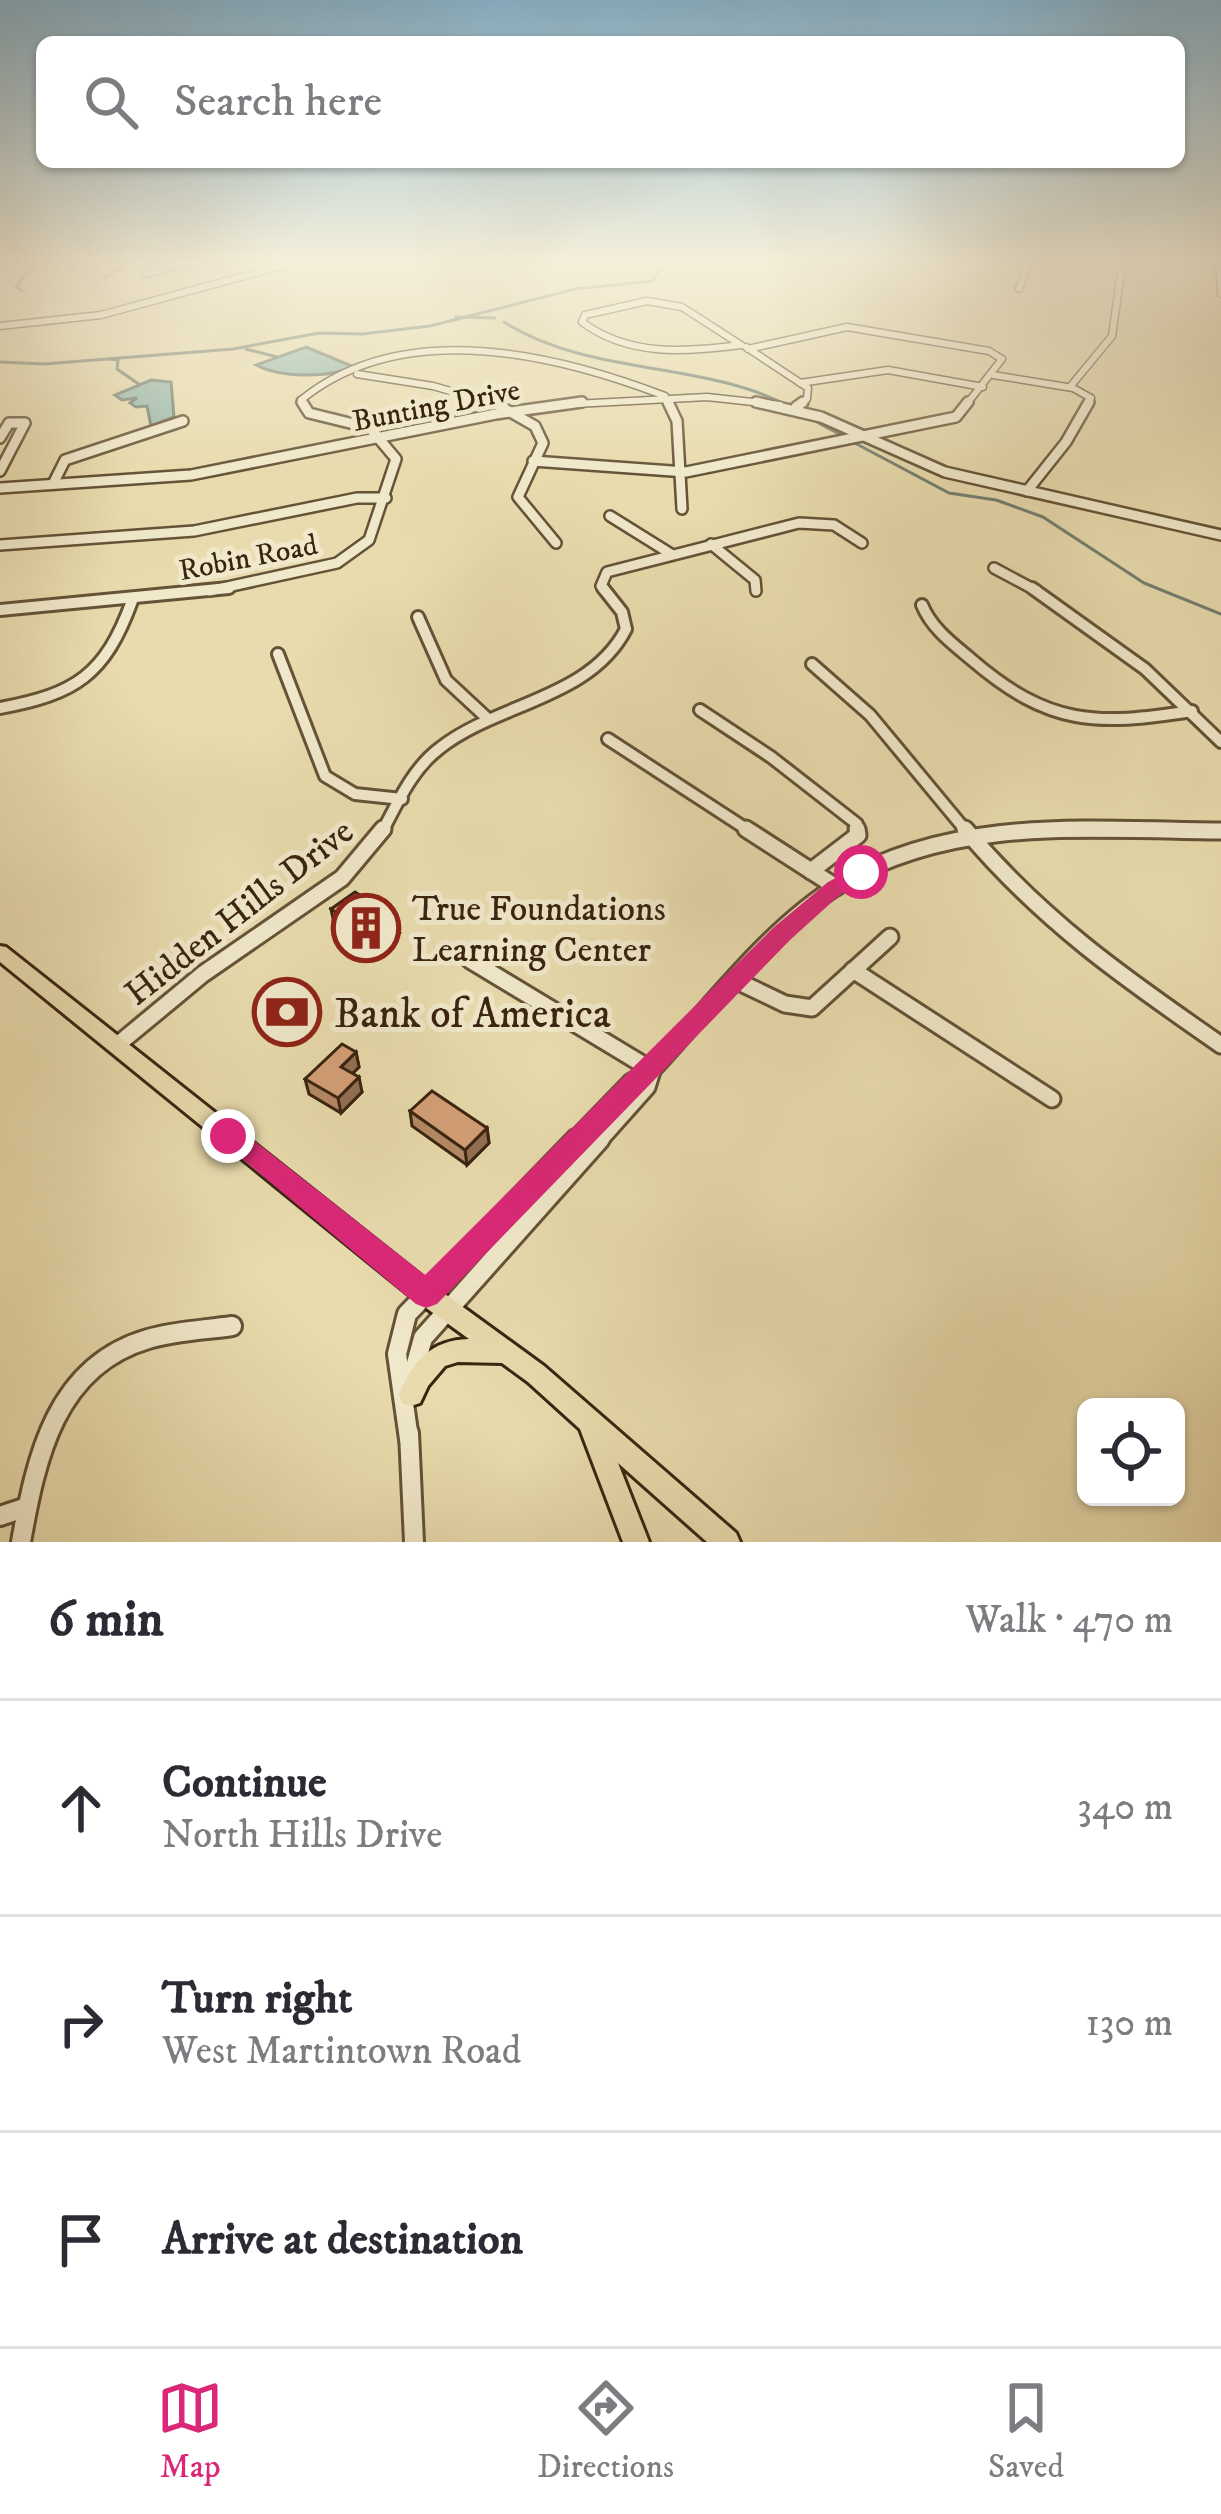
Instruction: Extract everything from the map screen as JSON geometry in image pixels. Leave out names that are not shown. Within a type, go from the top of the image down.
[{"type":"main road","points":[[0,952],[589,1419],[727,1542]]},
{"type":"main road","points":[[411,1394],[423,1365],[440,1354],[505,1352]]},
{"type":"main road","points":[[589,1419],[636,1542]]},
{"type":"street","points":[[593,331],[646,347],[686,350],[745,347],[832,331]]},
{"type":"street","points":[[720,331],[800,383],[809,396],[795,407]]},
{"type":"street","points":[[532,461],[678,472],[718,469],[867,437],[956,417],[1002,359],[992,352],[875,331]]},
{"type":"street","points":[[1070,387],[1113,331]]},
{"type":"street","points":[[0,545],[194,531],[357,498],[386,498],[397,464],[383,439],[370,428],[314,415],[301,406],[308,392],[403,354],[447,349],[617,378],[668,398],[677,421],[682,508]]},
{"type":"street","points":[[800,383],[888,370],[983,387]]},
{"type":"street","points":[[353,374],[487,400],[519,412],[542,434],[542,447],[519,488],[519,502],[556,543]]},
{"type":"street","points":[[993,375],[1070,387],[1089,395],[1090,405],[1027,490]]},
{"type":"street","name":"Bunting Drive","points":[[0,488],[197,474],[519,412],[668,398],[795,407],[833,418],[934,469],[1221,535]]},
{"type":"street","points":[[53,484],[65,460],[183,422]]},
{"type":"street","points":[[0,437],[9,423],[26,423],[2,466]]},
{"type":"street","name":"Robin Road","points":[[0,610],[221,590],[337,563],[369,540],[386,498]]},
{"type":"street","points":[[610,516],[670,554]]},
{"type":"street","name":"Hidden Hills Drive","points":[[116,1046],[194,981],[348,872],[377,842],[427,759],[488,719],[608,659],[626,629],[618,606],[602,589],[602,579],[619,567],[811,522],[838,527],[862,542]]},
{"type":"street","points":[[711,544],[755,580],[756,591]]},
{"type":"street","points":[[994,568],[1043,595],[1192,711],[1221,742]]},
{"type":"street","points":[[0,708],[58,693],[96,672],[115,650],[132,601]]},
{"type":"street","points":[[922,605],[929,622],[1012,692],[1052,713],[1111,722],[1192,711]]},
{"type":"street","points":[[418,617],[441,672],[488,719]]},
{"type":"street","points":[[278,654],[325,776],[355,794],[402,799]]},
{"type":"street","points":[[812,664],[870,715],[976,837],[1003,876],[1034,905],[1108,967],[1221,1045]]},
{"type":"street","points":[[700,710],[771,757],[856,824],[858,835],[852,844],[811,871]]},
{"type":"street","points":[[608,740],[836,887]]},
{"type":"street","points":[[415,1542],[409,1438],[397,1354],[406,1317],[631,1082],[652,1070],[802,914],[836,887],[885,862],[976,837],[1221,831]]},
{"type":"street","points":[[737,981],[784,1004],[812,1008],[890,938]]},
{"type":"street","points":[[470,960],[652,1070]]},
{"type":"street","points":[[853,970],[1052,1099]]},
{"type":"street","points":[[409,1438],[414,1358],[423,1337],[647,1087],[652,1070]]},
{"type":"street","points":[[21,1542],[44,1434],[67,1393],[91,1368],[148,1339],[232,1326]]},
{"type":"street","points":[[0,1516],[27,1507]]},
{"type":"water","points":[[306,347],[354,367],[304,375],[256,365]]},
{"type":"water","points":[[151,380],[171,382],[174,417],[151,426],[147,406],[136,407],[130,403],[137,398],[122,400],[115,395]]},
{"type":"building","points":[[355,892],[397,918],[372,936],[331,909]]},
{"type":"building","points":[[342,1044],[356,1052],[341,1067],[359,1077],[338,1098],[305,1079]]},
{"type":"building","points":[[432,1091],[487,1128],[465,1150],[410,1111]]},
{"type":"waterway","points":[[0,362],[44,364],[233,349],[319,333],[388,331]]},
{"type":"waterway","points":[[521,331],[572,351],[715,380],[785,404]]},
{"type":"waterway","points":[[246,349],[277,357]]},
{"type":"waterway","points":[[109,359],[118,360],[117,369],[140,385]]},
{"type":"waterway","points":[[809,418],[843,436]]},
{"type":"waterway","points":[[851,441],[949,493],[996,500],[1043,517],[1144,583],[1221,614]]},
{"type":"place","name":"True Foundations Learning Center","points":[[366,928]]},
{"type":"place","name":"Bank of America","points":[[287,1012]]},
{"type":"route","points":[[228,1136],[426,1294],[802,914],[861,872]]}]
